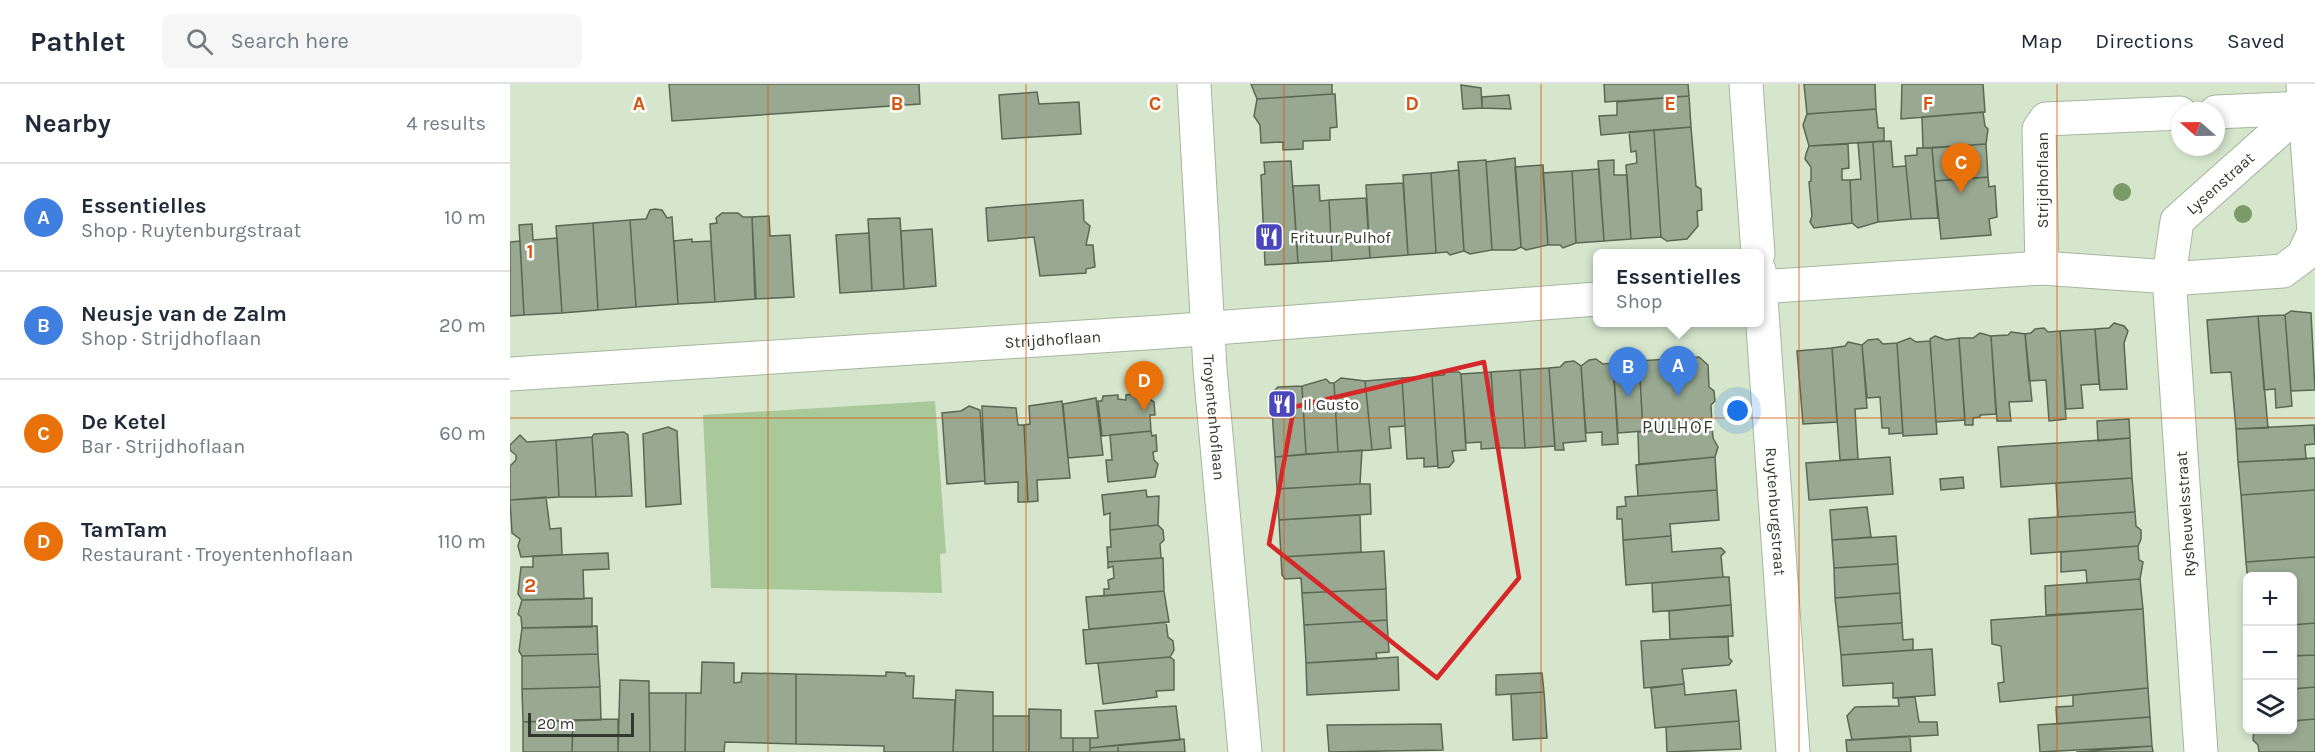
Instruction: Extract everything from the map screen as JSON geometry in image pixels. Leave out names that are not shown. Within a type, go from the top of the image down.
[{"type":"street","name":"Troyentenhoflaan","points":[[1194,84],[1207,329],[1245,752]]},
{"type":"street","points":[[1746,84],[1758,249]]},
{"type":"street","points":[[1764,282],[2042,268],[2184,278],[2283,272],[2302,256],[2314,232],[2303,96],[2225,110]]},
{"type":"street","name":"Lysenstraat","points":[[2169,276],[2177,221],[2303,96]]},
{"type":"street","name":"Strijdhoflaan","points":[[2042,268],[2039,129],[2046,119],[2171,113]]},
{"type":"street","name":"Rysheuvelsstraat","points":[[2169,276],[2201,752]]},
{"type":"street","name":"Strijdhoflaan","points":[[510,374],[1207,329],[1593,300]]},
{"type":"street","name":"Ruytenburgstraat","points":[[1762,327],[1793,752]]},
{"type":"highlighted area","points":[[1484,362],[1519,578],[1437,678],[1269,544],[1294,407]]},
{"type":"green space","points":[[935,401],[946,553],[940,554],[942,593],[711,588],[703,415]]},
{"type":"building","points":[[669,84],[919,84],[920,104],[672,121]]},
{"type":"building","points":[[1251,84],[1332,84],[1332,94],[1257,99]]},
{"type":"building","points":[[1604,84],[1688,84],[1689,96],[1605,102]]},
{"type":"building","points":[[1804,84],[1875,84],[1876,109],[1807,114]]},
{"type":"building","points":[[1902,84],[1983,84],[1985,112],[1901,119]]},
{"type":"building","points":[[1461,85],[1481,88],[1482,108],[1463,109]]},
{"type":"building","points":[[1037,92],[1039,104],[1079,102],[1081,134],[1002,139],[999,95]]},
{"type":"building","points":[[1335,94],[1337,127],[1330,128],[1330,140],[1303,141],[1303,149],[1283,150],[1283,142],[1261,143],[1260,125],[1254,116],[1257,99]]},
{"type":"building","points":[[1509,95],[1511,109],[1482,108],[1482,97]]},
{"type":"building","points":[[1689,96],[1691,127],[1601,135],[1599,116],[1617,115],[1617,102]]},
{"type":"building","points":[[1876,109],[1878,128],[1884,128],[1884,141],[1809,146],[1803,125],[1807,114]]},
{"type":"building","points":[[1983,112],[1985,126],[1988,129],[1986,144],[1923,148],[1922,117]]},
{"type":"building","points":[[1691,127],[1696,186],[1701,189],[1702,210],[1697,211],[1698,226],[1687,239],[1667,241],[1661,237],[1654,130]]},
{"type":"building","points":[[1654,130],[1661,237],[1631,239],[1626,165],[1637,163],[1636,151],[1631,152],[1629,132]]},
{"type":"building","points":[[1891,141],[1893,167],[1906,166],[1911,219],[1878,222],[1873,142]]},
{"type":"building","points":[[1873,142],[1878,222],[1858,228],[1852,223],[1850,180],[1861,179],[1858,143]]},
{"type":"building","points":[[1848,144],[1849,168],[1842,169],[1842,180],[1850,180],[1852,223],[1814,228],[1810,222],[1812,216],[1809,182],[1811,181],[1811,167],[1805,159],[1809,146]]},
{"type":"building","points":[[1986,144],[1988,177],[1935,181],[1932,148]]},
{"type":"building","points":[[1917,148],[1932,148],[1938,218],[1911,219],[1905,156],[1917,155]]},
{"type":"building","points":[[1515,158],[1521,247],[1515,250],[1492,250],[1486,162]]},
{"type":"building","points":[[1486,160],[1492,250],[1470,254],[1464,251],[1458,162]]},
{"type":"building","points":[[1614,160],[1614,175],[1627,175],[1631,239],[1604,241],[1598,161]]},
{"type":"building","points":[[1291,161],[1298,263],[1265,265],[1261,175],[1265,174],[1264,162]]},
{"type":"building","points":[[1543,165],[1548,245],[1526,250],[1521,247],[1515,167]]},
{"type":"building","points":[[1599,169],[1604,241],[1576,243],[1572,171]]},
{"type":"building","points":[[1459,170],[1464,251],[1450,255],[1447,252],[1436,253],[1431,173]]},
{"type":"building","points":[[1572,171],[1576,243],[1563,248],[1560,245],[1548,245],[1543,173]]},
{"type":"building","points":[[1431,173],[1436,253],[1408,255],[1403,175]]},
{"type":"building","points":[[1988,177],[1989,187],[1995,186],[1997,217],[1989,219],[1991,235],[1941,239],[1935,181]]},
{"type":"building","points":[[1403,183],[1408,255],[1370,258],[1366,185]]},
{"type":"building","points":[[1319,185],[1320,201],[1329,200],[1332,261],[1298,263],[1293,186]]},
{"type":"building","points":[[1366,198],[1370,258],[1332,261],[1329,200]]},
{"type":"building","points":[[1083,200],[1084,221],[1090,226],[1086,245],[1093,245],[1095,267],[1086,269],[1086,273],[1040,276],[1034,237],[988,241],[986,208]]},
{"type":"building","points":[[650,210],[662,210],[667,218],[672,217],[678,304],[636,307],[630,220],[646,219]]},
{"type":"building","points":[[722,213],[738,213],[743,217],[752,217],[755,299],[715,302],[710,224],[717,223],[716,218]]},
{"type":"building","points":[[769,216],[770,236],[790,235],[794,297],[756,299],[752,217]]},
{"type":"building","points":[[900,218],[904,289],[872,291],[868,219]]},
{"type":"building","points":[[630,220],[636,307],[598,310],[593,223]]},
{"type":"building","points":[[593,223],[598,310],[562,313],[556,226]]},
{"type":"building","points":[[532,224],[533,240],[557,238],[562,313],[524,315],[519,225]]},
{"type":"building","points":[[932,229],[936,286],[904,289],[901,231]]},
{"type":"building","points":[[869,233],[872,291],[840,293],[836,235]]},
{"type":"building","points":[[692,239],[692,242],[711,241],[715,302],[678,304],[674,241]]},
{"type":"building","points":[[520,241],[524,315],[510,316],[510,242]]},
{"type":"building","points":[[2291,311],[2311,313],[2315,390],[2291,391],[2285,315]]},
{"type":"building","points":[[2285,315],[2292,406],[2276,408],[2275,389],[2264,390],[2258,316]]},
{"type":"building","points":[[2258,316],[2268,428],[2236,429],[2231,372],[2211,373],[2207,320]]},
{"type":"building","points":[[2114,323],[2124,326],[2128,331],[2124,343],[2127,389],[2100,390],[2095,329],[2109,328]]},
{"type":"building","points":[[2044,328],[2048,332],[2060,331],[2066,419],[2049,421],[2046,380],[2029,381],[2025,334]]},
{"type":"building","points":[[2095,329],[2099,384],[2081,385],[2083,408],[2066,409],[2060,331]]},
{"type":"building","points":[[2011,332],[2025,334],[2032,401],[2009,402],[2011,421],[1997,421],[1991,336],[2008,335]]},
{"type":"building","points":[[1980,333],[1991,336],[1996,414],[1980,415],[1980,417],[1973,418],[1973,425],[1965,425],[1959,338],[1973,338]]},
{"type":"building","points":[[1935,336],[1946,340],[1959,338],[1965,420],[1936,422],[1930,339]]},
{"type":"building","points":[[1910,338],[1916,342],[1930,341],[1937,434],[1903,436],[1897,343]]},
{"type":"building","points":[[1878,339],[1883,344],[1897,343],[1903,433],[1889,434],[1889,428],[1882,428],[1880,397],[1867,398],[1862,345],[1868,340]]},
{"type":"building","points":[[1848,342],[1862,345],[1867,408],[1855,409],[1858,459],[1840,460],[1832,348],[1845,346]]},
{"type":"building","points":[[1832,348],[1837,422],[1803,424],[1797,351]]},
{"type":"building","points":[[1699,357],[1708,365],[1709,387],[1714,391],[1715,401],[1711,405],[1712,426],[1643,431],[1639,361]]},
{"type":"building","points":[[1596,359],[1603,364],[1613,363],[1618,444],[1602,445],[1602,432],[1586,433],[1581,366],[1589,360]]},
{"type":"building","points":[[1574,361],[1581,366],[1586,441],[1563,443],[1564,450],[1555,450],[1549,368],[1560,367],[1565,362]]},
{"type":"building","points":[[1639,361],[1643,431],[1618,433],[1613,363]]},
{"type":"building","points":[[1549,368],[1555,446],[1525,448],[1520,370]]},
{"type":"building","points":[[1520,370],[1525,448],[1496,448],[1491,372]]},
{"type":"building","points":[[1444,372],[1461,374],[1466,450],[1452,451],[1454,461],[1449,467],[1438,468],[1432,376],[1444,375]]},
{"type":"building","points":[[1491,372],[1496,448],[1481,449],[1481,442],[1466,443],[1461,374]]},
{"type":"building","points":[[1432,376],[1438,466],[1424,467],[1424,458],[1407,459],[1402,378]]},
{"type":"building","points":[[1341,378],[1365,381],[1372,450],[1338,452],[1334,383]]},
{"type":"building","points":[[1402,378],[1405,426],[1389,427],[1391,448],[1372,450],[1365,381]]},
{"type":"building","points":[[1326,379],[1334,383],[1338,452],[1306,454],[1302,386]]},
{"type":"building","points":[[1302,386],[1306,454],[1275,457],[1271,394],[1278,387]]},
{"type":"building","points":[[1140,393],[1154,402],[1155,415],[1150,415],[1151,431],[1102,436],[1098,401],[1102,401],[1103,396],[1118,395],[1118,399],[1126,400],[1126,395]]},
{"type":"building","points":[[1096,398],[1103,455],[1068,458],[1063,404]]},
{"type":"building","points":[[1062,401],[1070,478],[1037,480],[1038,501],[1028,502],[1024,425],[1030,424],[1029,406]]},
{"type":"building","points":[[969,406],[980,410],[985,481],[947,484],[942,413],[961,411]]},
{"type":"building","points":[[982,406],[1016,408],[1018,425],[1024,425],[1028,502],[1018,502],[1018,482],[985,484]]},
{"type":"building","points":[[2129,419],[2130,438],[2098,441],[2097,421]]},
{"type":"building","points":[[2314,425],[2315,444],[2305,445],[2306,459],[2238,462],[2236,429]]},
{"type":"building","points":[[1712,426],[1713,438],[1718,447],[1715,457],[1639,464],[1638,432]]},
{"type":"building","points":[[668,427],[677,431],[681,504],[646,507],[643,434]]},
{"type":"building","points":[[1151,431],[1152,436],[1156,435],[1157,451],[1153,452],[1154,460],[1158,464],[1155,477],[1108,482],[1106,460],[1112,460],[1110,435]]},
{"type":"building","points":[[624,432],[628,435],[632,496],[596,497],[592,437],[594,434]]},
{"type":"building","points":[[520,435],[527,442],[556,440],[559,497],[510,500],[510,466],[516,460],[516,455],[510,450],[510,445]]},
{"type":"building","points":[[592,437],[596,497],[559,497],[556,440]]},
{"type":"building","points":[[2130,438],[2132,478],[2001,487],[1998,447]]},
{"type":"building","points":[[1362,450],[1360,484],[1277,489],[1275,457]]},
{"type":"building","points":[[1715,457],[1717,490],[1638,496],[1636,465]]},
{"type":"building","points":[[1890,457],[1893,494],[1809,500],[1806,463]]},
{"type":"building","points":[[2315,458],[2315,490],[2241,495],[2238,462]]},
{"type":"building","points":[[1963,477],[1964,488],[1941,490],[1940,479]]},
{"type":"building","points":[[2132,478],[2135,512],[2058,517],[2056,483]]},
{"type":"building","points":[[1370,484],[1371,514],[1279,520],[1277,489]]},
{"type":"building","points":[[1146,490],[1147,497],[1159,496],[1158,525],[1110,530],[1110,513],[1104,515],[1102,495]]},
{"type":"building","points":[[1717,490],[1719,520],[1670,524],[1671,536],[1623,540],[1622,519],[1617,519],[1617,507],[1626,506],[1625,497]]},
{"type":"building","points":[[2315,490],[2315,557],[2246,562],[2241,495]]},
{"type":"building","points":[[546,497],[550,529],[561,528],[562,555],[521,557],[518,546],[520,539],[512,533],[510,500]]},
{"type":"building","points":[[1867,507],[1871,537],[1832,540],[1830,510]]},
{"type":"building","points":[[2135,512],[2136,526],[2141,530],[2138,546],[2031,554],[2029,519]]},
{"type":"building","points":[[1360,515],[1361,552],[1281,557],[1279,520]]},
{"type":"building","points":[[1158,525],[1163,530],[1164,540],[1160,544],[1161,558],[1108,562],[1107,547],[1111,547],[1110,530]]},
{"type":"building","points":[[1671,536],[1672,552],[1721,548],[1725,552],[1721,556],[1723,577],[1626,585],[1623,540]]},
{"type":"building","points":[[1896,536],[1898,564],[1834,568],[1832,540]]},
{"type":"building","points":[[2138,546],[2139,560],[2143,562],[2140,579],[2087,583],[2086,570],[2061,572],[2061,552]]},
{"type":"building","points":[[1384,551],[1386,589],[1302,593],[1301,578],[1285,579],[1282,575],[1281,557]]},
{"type":"building","points":[[608,553],[609,569],[583,570],[584,599],[522,600],[518,594],[521,567],[533,567],[533,556]]},
{"type":"building","points":[[2315,557],[2315,623],[2297,625],[2297,572],[2247,572],[2246,562]]},
{"type":"building","points":[[1163,558],[1164,591],[1104,596],[1104,589],[1109,589],[1108,580],[1114,578],[1113,566],[1108,568],[1108,562]]},
{"type":"building","points":[[1898,564],[1900,593],[1835,598],[1834,568]]},
{"type":"building","points":[[1729,577],[1731,605],[1653,612],[1652,583]]},
{"type":"building","points":[[2140,579],[2143,609],[2046,615],[2045,586]]},
{"type":"building","points":[[1386,589],[1387,620],[1304,625],[1302,593]]},
{"type":"building","points":[[1164,591],[1169,622],[1089,629],[1086,597]]},
{"type":"building","points":[[1900,593],[1902,623],[1838,627],[1835,598]]},
{"type":"building","points":[[592,598],[592,627],[522,628],[521,617],[518,614],[522,600]]},
{"type":"building","points":[[1731,605],[1733,636],[1670,639],[1669,611]]},
{"type":"building","points":[[2143,609],[2148,688],[2000,702],[1998,683],[2004,682],[2001,646],[1992,644],[1991,620]]},
{"type":"building","points":[[1387,620],[1389,652],[1376,653],[1377,659],[1306,663],[1304,625]]},
{"type":"building","points":[[1166,622],[1168,637],[1173,641],[1174,650],[1170,657],[1086,664],[1083,630]]},
{"type":"building","points":[[1902,623],[1903,640],[1913,639],[1913,650],[1841,655],[1838,627]]},
{"type":"building","points":[[2315,623],[2315,655],[2297,656],[2297,625]]},
{"type":"building","points":[[597,626],[598,654],[522,656],[519,651],[522,628]]},
{"type":"building","points":[[1728,636],[1729,658],[1732,661],[1729,665],[1682,669],[1684,684],[1644,688],[1641,641]]},
{"type":"building","points":[[1932,649],[1935,695],[1893,698],[1893,683],[1843,686],[1841,655]]},
{"type":"building","points":[[598,654],[600,687],[522,689],[522,656]]},
{"type":"building","points":[[2315,655],[2315,687],[2297,689],[2297,656]]},
{"type":"building","points":[[1170,657],[1174,660],[1174,690],[1156,691],[1157,697],[1103,704],[1098,663]]},
{"type":"building","points":[[1398,657],[1399,690],[1307,695],[1306,663]]},
{"type":"building","points":[[702,662],[734,663],[734,683],[741,682],[742,673],[796,674],[796,744],[725,742],[724,752],[685,752],[686,693],[701,693]]},
{"type":"building","points":[[886,672],[914,676],[913,698],[955,700],[953,752],[884,752],[884,746],[796,744],[796,674],[886,676]]},
{"type":"building","points":[[1542,673],[1544,692],[1496,695],[1496,675]]},
{"type":"building","points":[[620,680],[649,681],[650,752],[618,752]]},
{"type":"building","points":[[1684,684],[1685,695],[1736,690],[1739,721],[1655,728],[1651,688]]},
{"type":"building","points":[[600,687],[601,720],[523,722],[522,689]]},
{"type":"building","points":[[2315,687],[2315,719],[2297,721],[2297,689]]},
{"type":"building","points":[[2148,688],[2150,717],[2057,724],[2056,707],[2073,706],[2073,695]]},
{"type":"building","points":[[956,690],[993,692],[993,752],[953,752]]},
{"type":"building","points":[[1544,692],[1547,738],[1513,740],[1511,694]]},
{"type":"building","points":[[649,693],[686,693],[685,752],[650,752]]},
{"type":"building","points":[[1915,697],[1919,722],[1937,722],[1938,735],[1852,740],[1847,716],[1855,707],[1899,706],[1898,698]]},
{"type":"building","points":[[1176,706],[1180,740],[1090,748],[1090,738],[1098,738],[1095,711]]},
{"type":"building","points":[[1029,709],[1061,710],[1061,738],[1073,738],[1073,752],[1029,752]]},
{"type":"building","points":[[993,716],[1029,716],[1029,752],[993,752]]},
{"type":"building","points":[[2150,717],[2152,746],[2040,752],[2038,725]]},
{"type":"building","points":[[618,719],[618,752],[572,752],[573,720]]},
{"type":"building","points":[[2315,719],[2315,752],[2259,752],[2258,745],[2253,740],[2254,734],[2297,734],[2297,721]]},
{"type":"building","points":[[573,720],[572,752],[523,752],[523,722]]},
{"type":"building","points":[[1739,721],[1741,749],[1667,752],[1666,727]]},
{"type":"building","points":[[1441,724],[1443,750],[1329,752],[1327,725]]},
{"type":"building","points":[[1910,736],[1911,752],[1847,752],[1846,740]]},
{"type":"building","points":[[1073,738],[1090,738],[1090,752],[1073,752]]},
{"type":"building","points":[[1184,739],[1185,752],[1118,752],[1118,745]]},
{"type":"building","points":[[1118,745],[1118,752],[1090,752],[1090,748]]},
{"type":"building","points":[[2152,746],[2153,752],[2076,752]]},
{"type":"place","name":"De Ketel","points":[[1961,193]]},
{"type":"place","name":"Frituur Pulhof","points":[[1269,237]]},
{"type":"place","name":"Essentielles","points":[[1678,396]]},
{"type":"place","name":"Neusje van de Zalm","points":[[1628,397]]},
{"type":"place","name":"Il Gusto","points":[[1282,404]]},
{"type":"place","name":"TamTam","points":[[1144,411]]},
{"type":"district","name":"PULHOF","points":[[1678,427]]}]
